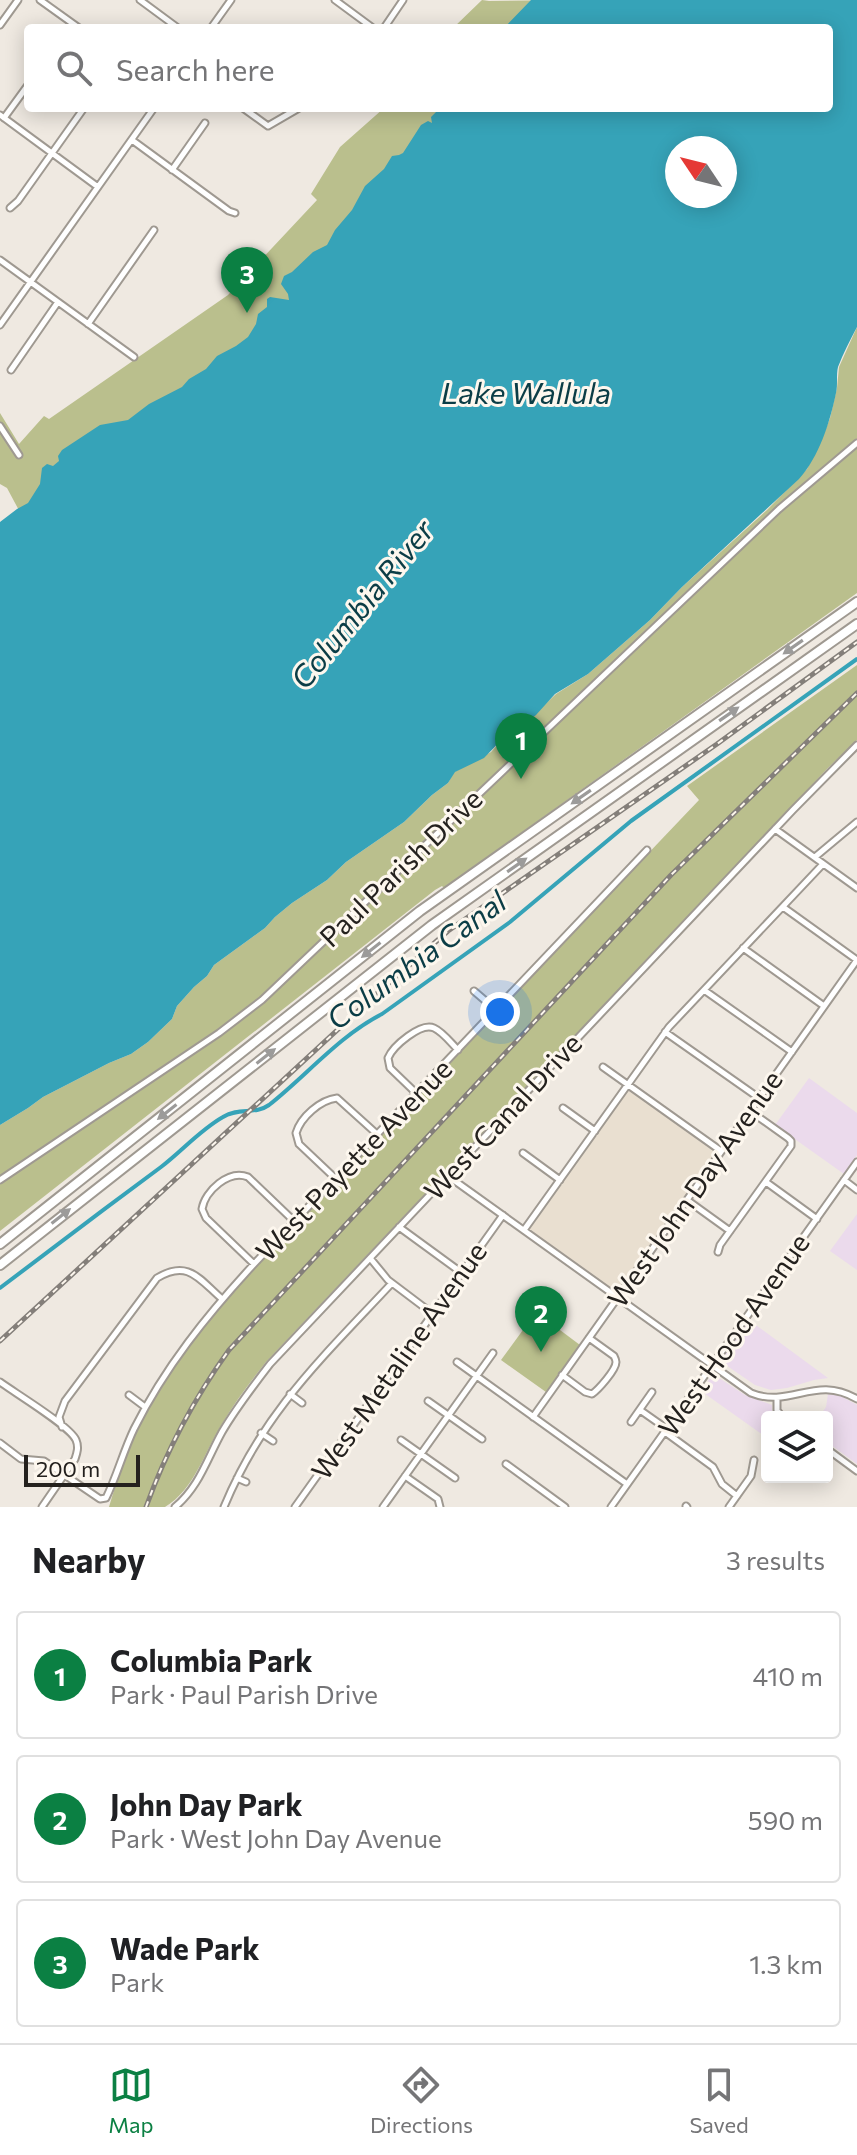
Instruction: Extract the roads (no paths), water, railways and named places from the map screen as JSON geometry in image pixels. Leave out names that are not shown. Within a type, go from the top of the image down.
[{"type":"highway","points":[[0,1244],[420,911],[857,602]]},
{"type":"highway","points":[[0,1265],[432,925],[857,624]]},
{"type":"street","points":[[0,25],[18,0]]},
{"type":"street","points":[[40,0],[69,24]]},
{"type":"street","points":[[140,0],[173,24]]},
{"type":"street","points":[[150,7],[155,0]]},
{"type":"street","points":[[216,24],[231,0]]},
{"type":"street","points":[[335,0],[368,24]]},
{"type":"street","points":[[387,24],[403,0]]},
{"type":"street","points":[[24,90],[2,116],[98,187]]},
{"type":"street","points":[[10,208],[81,112]]},
{"type":"street","points":[[0,325],[151,112]]},
{"type":"street","points":[[249,112],[268,126],[292,112]]},
{"type":"street","points":[[172,170],[205,123]]},
{"type":"street","points":[[131,140],[235,213]]},
{"type":"street","points":[[88,324],[154,230]]},
{"type":"street","points":[[0,260],[134,357]]},
{"type":"street","points":[[11,370],[58,302]]},
{"type":"street","points":[[0,426],[19,455]]},
{"type":"street","name":"Paul Parish Drive","points":[[0,1180],[219,1033],[262,1000],[779,509],[857,441]]},
{"type":"street","name":"West Canal Drive","points":[[175,1507],[197,1484],[224,1429],[259,1378],[857,745]]},
{"type":"street","points":[[814,857],[857,822]]},
{"type":"street","points":[[775,829],[857,888]]},
{"type":"street","name":"West Payette Avenue","points":[[64,1475],[104,1500],[145,1407],[181,1349],[222,1299],[647,850]]},
{"type":"street","points":[[524,1230],[665,1032],[823,864]]},
{"type":"street","points":[[783,906],[857,960]]},
{"type":"street","points":[[743,948],[824,1006]]},
{"type":"street","name":"West John Day Avenue","points":[[533,1417],[857,960]]},
{"type":"street","points":[[704,990],[792,1052]]},
{"type":"street","points":[[474,991],[495,1009]]},
{"type":"street","points":[[417,1094],[390,1068],[388,1058],[394,1048],[420,1028],[429,1027],[437,1030],[458,1050]]},
{"type":"street","points":[[665,1032],[759,1098]]},
{"type":"street","points":[[603,1067],[721,1151]]},
{"type":"street","points":[[336,1179],[299,1144],[296,1133],[302,1121],[323,1102],[337,1098],[378,1135]]},
{"type":"street","points":[[563,1108],[595,1131]]},
{"type":"street","points":[[718,1252],[791,1146],[791,1141],[750,1111]]},
{"type":"street","points":[[523,1153],[560,1180]]},
{"type":"street","name":"West Hood Avenue","points":[[611,1507],[857,1162]]},
{"type":"street","points":[[254,1264],[206,1218],[202,1209],[206,1197],[229,1176],[240,1174],[248,1177],[295,1222]]},
{"type":"street","points":[[448,1176],[751,1393],[777,1398],[827,1389],[843,1391],[857,1399]]},
{"type":"street","points":[[844,1180],[857,1190]]},
{"type":"street","points":[[766,1182],[817,1219]]},
{"type":"street","points":[[687,1200],[730,1231]]},
{"type":"street","name":"West Metaline Avenue","points":[[295,1507],[503,1215]]},
{"type":"street","points":[[399,1227],[462,1273]]},
{"type":"street","points":[[370,1258],[392,1283],[433,1314]]},
{"type":"street","points":[[62,1427],[59,1417],[65,1401],[157,1278],[171,1270],[188,1271],[222,1299]]},
{"type":"street","points":[[224,1507],[261,1433],[290,1394],[324,1356],[360,1323],[392,1283]]},
{"type":"street","points":[[562,1375],[592,1394],[615,1367],[614,1356],[589,1338]]},
{"type":"street","points":[[383,1507],[493,1353]]},
{"type":"street","points":[[324,1356],[330,1363]]},
{"type":"street","points":[[457,1362],[627,1484]]},
{"type":"street","points":[[0,1382],[62,1427],[75,1438],[78,1446],[75,1459],[42,1507]]},
{"type":"street","points":[[631,1422],[652,1392]]},
{"type":"street","points":[[290,1394],[302,1403]]},
{"type":"street","points":[[129,1395],[145,1407]]},
{"type":"street","points":[[777,1398],[778,1411]]},
{"type":"street","points":[[428,1401],[482,1439]]},
{"type":"street","points":[[640,1410],[713,1467],[722,1484],[737,1496]]},
{"type":"street","points":[[261,1433],[273,1441]]},
{"type":"street","points":[[401,1440],[455,1478]]},
{"type":"street","points":[[0,1443],[21,1459],[44,1461],[64,1475]]},
{"type":"street","points":[[833,1453],[857,1471]]},
{"type":"street","points":[[729,1507],[751,1476],[754,1460]]},
{"type":"street","points":[[506,1464],[565,1507]]},
{"type":"street","points":[[405,1476],[440,1505]]},
{"type":"street","points":[[237,1478],[246,1482]]},
{"type":"water","name":"Lake Wallula","points":[[531,0],[857,0],[857,327],[838,367],[834,404],[818,450],[799,479],[650,620],[588,674],[555,694],[536,715],[522,726],[513,728],[484,758],[455,772],[448,783],[404,822],[346,862],[327,880],[292,903],[265,928],[214,965],[177,1006],[172,1019],[148,1042],[131,1054],[43,1097],[0,1125],[0,522],[28,503],[40,484],[42,468],[59,461],[62,450],[100,425],[128,420],[149,404],[182,387],[206,369],[217,356],[248,337],[258,314],[267,307],[267,299],[289,300],[281,284],[284,276],[313,252],[327,245],[365,186],[384,169],[392,156],[403,153],[421,125],[428,121],[432,123],[431,117],[436,112],[833,112],[833,24],[508,24]]},
{"type":"waterway","name":"Columbia Canal","points":[[0,1288],[161,1167],[215,1122],[235,1112],[258,1110],[269,1105],[352,1033],[510,922],[631,821],[857,659]]},
{"type":"railway","points":[[0,1341],[448,931],[717,744],[857,642]]},
{"type":"railway","points":[[146,1507],[182,1426],[229,1350],[671,875],[857,693]]},
{"type":"place","name":"Wade Park","points":[[247,313]]},
{"type":"place","name":"Columbia Park","points":[[521,779]]},
{"type":"place","name":"John Day Park","points":[[541,1352]]},
{"type":"water label","name":"Columbia River","points":[[363,605]]}]
